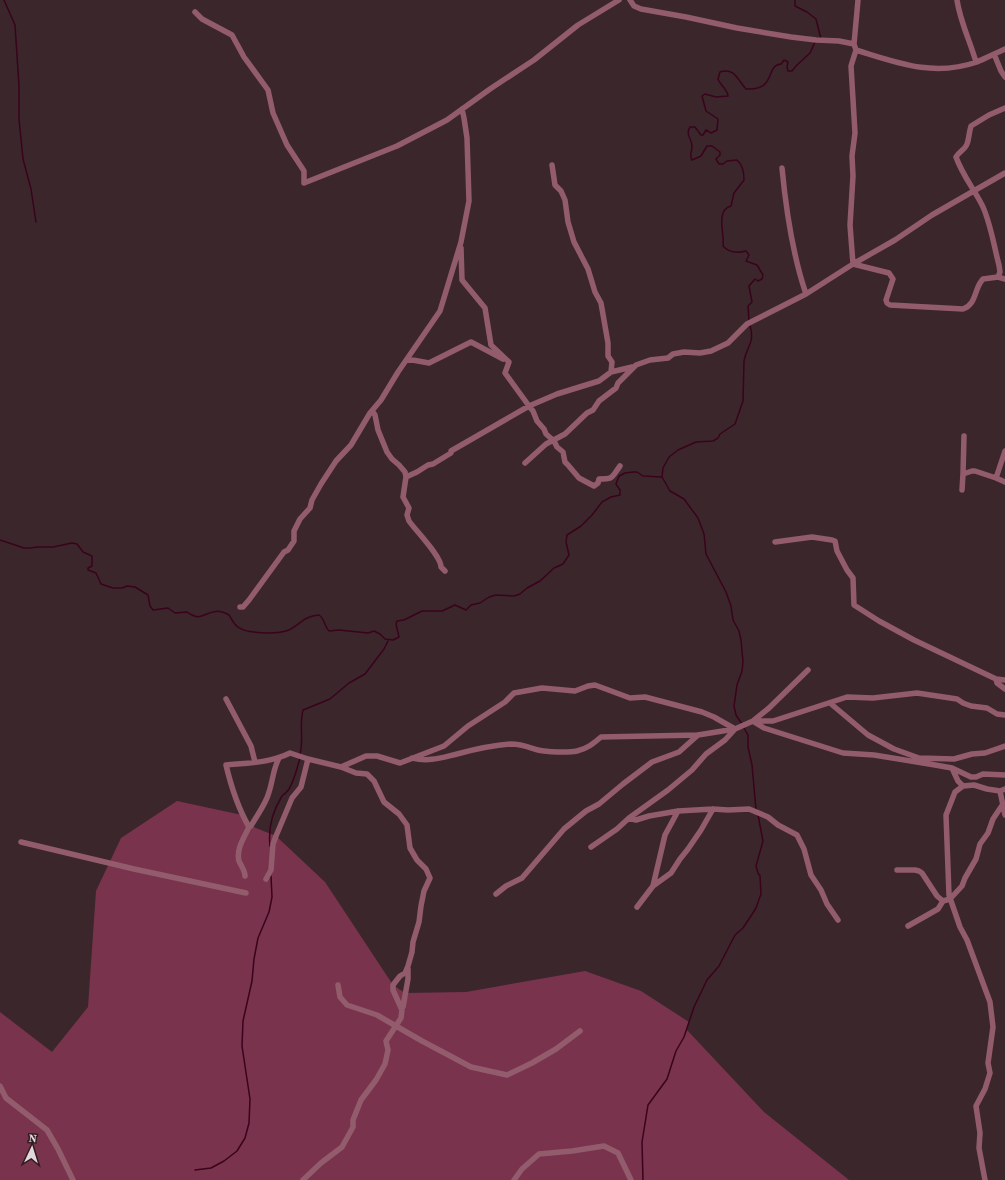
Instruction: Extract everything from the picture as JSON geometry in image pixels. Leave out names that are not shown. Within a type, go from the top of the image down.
[{"type":"street","points":[[195,12],[202,19],[232,36],[244,57],[268,90],[273,113],[287,145],[304,171],[304,184],[397,146],[447,120],[534,60],[578,26],[619,0]]},
{"type":"street","points":[[630,0],[634,6],[641,9],[737,28],[791,37],[839,41],[854,44]]},
{"type":"street","points":[[853,264],[850,225],[853,176],[852,156],[855,132],[851,66],[856,50],[854,44],[858,0]]},
{"type":"street","points":[[957,0],[960,16],[972,46],[976,62]]},
{"type":"street","points":[[856,50],[902,65],[923,69],[949,68],[976,62],[1005,49]]},
{"type":"street","points":[[994,54],[1005,77]]},
{"type":"street","points":[[998,277],[1000,272],[999,265],[986,214],[959,166],[956,157],[968,143],[971,126],[989,115],[1005,108]]},
{"type":"street","points":[[240,607],[243,607],[249,600],[284,552],[291,546],[294,541],[294,531],[300,519],[310,508],[312,500],[321,484],[336,461],[351,445],[372,411],[381,400],[440,311],[461,242],[469,201],[467,138],[462,109]]},
{"type":"street","points":[[552,165],[555,185],[561,191],[565,200],[568,222],[574,242],[588,269],[595,292],[601,303],[608,342],[608,356],[612,362],[611,372]]},
{"type":"street","points":[[782,168],[786,206],[797,264],[806,294]]},
{"type":"street","points":[[406,477],[428,465],[433,464],[451,453],[451,451],[529,406],[557,394],[599,381],[611,372],[650,360],[668,358],[673,354],[684,352],[700,353],[711,351],[728,342],[747,324],[806,294],[853,264],[895,240],[932,215],[994,181],[1005,173]]},
{"type":"street","points":[[461,242],[462,280],[485,308],[492,345],[509,362]]},
{"type":"street","points":[[853,264],[892,275],[893,279],[886,300],[890,305],[968,308],[983,278],[998,277],[1005,279]]},
{"type":"street","points":[[407,359],[429,362],[471,342],[509,362]]},
{"type":"street","points":[[509,362],[506,373],[533,411],[537,421],[544,429],[546,434],[554,441],[557,447],[564,454],[565,462],[579,478],[594,486],[598,483],[599,479],[606,480],[611,478],[620,466]]},
{"type":"street","points":[[525,462],[546,444],[565,434],[582,420],[587,413],[593,410],[599,401],[616,388],[618,383],[636,365]]},
{"type":"street","points":[[372,411],[375,415],[378,430],[387,452],[405,472],[406,477],[403,497],[409,508],[407,515],[409,521],[436,553],[442,562],[441,567],[445,571]]},
{"type":"street","points":[[962,490],[964,436]]},
{"type":"street","points":[[996,478],[1005,451]]},
{"type":"street","points":[[963,474],[975,471],[1005,482]]},
{"type":"street","points":[[775,542],[812,537],[835,541],[837,551],[846,570],[853,578],[854,605],[879,621],[914,640],[996,679],[1005,680]]},
{"type":"street","points":[[412,758],[424,760],[443,759],[457,754],[511,744],[526,745],[539,750],[559,752],[577,751],[592,745],[601,737],[698,735],[735,729],[753,721],[769,708],[808,670]]},
{"type":"street","points":[[996,679],[997,683],[1005,689]]},
{"type":"street","points":[[341,767],[366,756],[377,756],[400,763],[444,746],[468,726],[505,702],[514,693],[542,688],[575,691],[595,685],[630,698],[645,697],[702,712],[735,729]]},
{"type":"street","points":[[753,721],[773,721],[847,697],[873,698],[917,693],[957,699],[963,703],[987,708],[997,714],[1005,716]]},
{"type":"street","points":[[226,698],[251,746],[255,762]]},
{"type":"street","points":[[830,702],[868,735],[887,746],[919,758],[954,759],[972,754],[985,753],[1005,746]]},
{"type":"street","points":[[753,721],[764,728],[843,752],[881,756],[952,768],[971,777],[976,777],[983,774],[1005,775]]},
{"type":"street","points":[[591,847],[617,830],[629,818],[668,790],[692,770],[706,754],[725,740],[735,729]]},
{"type":"street","points":[[496,894],[506,886],[522,878],[564,829],[586,811],[599,804],[652,762],[679,752],[698,735]]},
{"type":"street","points":[[249,827],[236,801],[226,765],[279,758],[290,753],[341,767],[356,773],[367,774],[374,781],[384,802],[399,814],[407,825],[410,848],[426,869],[430,878],[424,891],[419,922],[408,966],[405,973],[400,976],[393,985],[393,990],[402,1010]]},
{"type":"street","points":[[245,876],[245,872],[239,862],[238,850],[249,827],[252,826],[269,794],[274,769],[279,758]]},
{"type":"street","points":[[266,879],[271,870],[276,836],[292,798],[301,787],[308,759]]},
{"type":"street","points":[[952,768],[958,781],[963,786]]},
{"type":"street","points":[[985,1180],[979,1148],[980,1133],[976,1106],[985,1090],[990,1073],[988,1063],[992,1027],[990,1002],[949,895],[946,815],[955,792],[963,786],[974,785],[987,789],[1003,790],[1005,815]]},
{"type":"street","points":[[908,926],[938,909],[943,901],[950,899],[962,886],[974,863],[980,844],[988,833],[992,818],[1003,804]]},
{"type":"street","points":[[629,818],[636,820],[678,811],[713,809],[749,809],[768,817],[778,826],[797,835],[804,849],[811,875],[821,890],[827,904],[838,920]]},
{"type":"street","points":[[637,907],[653,886],[671,873],[701,830],[713,809]]},
{"type":"street","points":[[653,886],[665,835],[678,811]]},
{"type":"street","points":[[21,842],[134,869],[246,893]]},
{"type":"street","points":[[897,870],[919,871],[938,898],[943,901]]},
{"type":"street","points":[[303,1180],[321,1163],[342,1147],[353,1127],[353,1120],[361,1100],[376,1080],[385,1064],[388,1050],[386,1041],[400,1018],[408,979],[408,966]]},
{"type":"street","points":[[338,985],[340,997],[348,1005],[377,1015],[471,1067],[507,1075],[556,1049],[580,1030]]},
{"type":"street","points":[[0,1086],[6,1098],[47,1130],[58,1149],[72,1180]]},
{"type":"street","points":[[514,1180],[522,1169],[539,1154],[604,1146],[618,1153],[631,1180]]},
{"type":"shaded area","points":[[177,801],[242,815],[251,826],[276,836],[325,882],[393,985],[405,993],[466,992],[585,971],[641,991],[689,1022],[687,1030],[764,1112],[849,1180],[0,1180],[0,1012],[52,1052],[88,1007],[96,891],[121,838]]},
{"type":"waterway","points":[[4,0],[15,25],[19,86],[19,119],[23,159],[31,189],[36,222]]},
{"type":"waterway","points":[[795,0],[795,6],[807,12],[816,19],[821,39]]},
{"type":"waterway","points":[[749,321],[748,306],[752,302],[749,286],[755,279],[758,281],[762,279],[763,275],[757,265],[746,261],[749,255],[746,251],[734,252],[723,246],[722,223],[723,212],[726,208],[731,206],[734,193],[744,180],[743,169],[737,160],[719,164],[716,159],[720,155],[720,152],[712,146],[707,146],[701,156],[692,160],[692,144],[688,132],[690,127],[695,127],[701,135],[703,135],[706,130],[711,133],[717,130],[718,119],[706,111],[702,96],[705,94],[716,97],[728,96],[718,79],[720,72],[729,71],[736,76],[746,89],[756,89],[766,82],[776,65],[781,64],[784,60],[788,62],[788,71],[792,71],[810,53],[815,42]]},
{"type":"waterway","points":[[742,724],[736,715],[734,706],[737,685],[742,671],[743,662],[741,640],[739,631],[733,620],[731,606],[726,592],[706,554],[704,534],[698,518],[684,499],[670,491],[662,477],[663,468],[669,457],[678,450],[696,442],[713,441],[718,438],[720,434],[735,424],[743,401],[744,361],[752,336],[750,325]]},
{"type":"waterway","points":[[0,540],[24,548],[53,547],[72,543],[77,544],[83,552],[92,556],[92,566],[88,568],[88,570],[96,573],[101,584],[113,588],[122,588],[127,586],[135,587],[148,595],[150,606],[153,610],[168,608],[175,613],[187,612],[196,617],[217,611],[222,612],[229,615],[238,627],[248,631],[262,633],[286,631],[308,617],[319,615],[329,631],[339,630],[368,633],[374,631],[385,639],[393,640],[399,637],[396,624],[397,621],[404,620],[422,611],[442,611],[455,605],[466,610],[471,605],[480,603],[489,597],[496,595],[514,596],[520,594],[527,588],[540,581],[554,568],[563,564],[569,555],[566,542],[567,535],[581,526],[602,502],[611,497],[620,495],[620,490],[616,484],[619,476],[625,473],[637,472],[643,476],[661,477]]},
{"type":"waterway","points":[[300,754],[302,743],[301,721],[303,710],[330,699],[349,683],[365,674],[384,649],[388,641]]},
{"type":"waterway","points":[[744,728],[748,735],[748,747],[752,765],[756,810]]},
{"type":"waterway","points":[[270,846],[270,826],[273,814],[282,796],[288,791],[295,777],[300,758]]},
{"type":"waterway","points":[[643,1180],[642,1142],[648,1105],[667,1079],[676,1051],[684,1037],[694,1007],[707,980],[719,966],[735,935],[743,928],[756,908],[761,894],[760,876],[756,866],[763,841],[758,815]]},
{"type":"waterway","points":[[195,1170],[211,1168],[224,1161],[237,1151],[245,1138],[249,1123],[250,1099],[242,1046],[243,1021],[252,981],[258,938],[269,912],[272,897],[271,876]]}]
